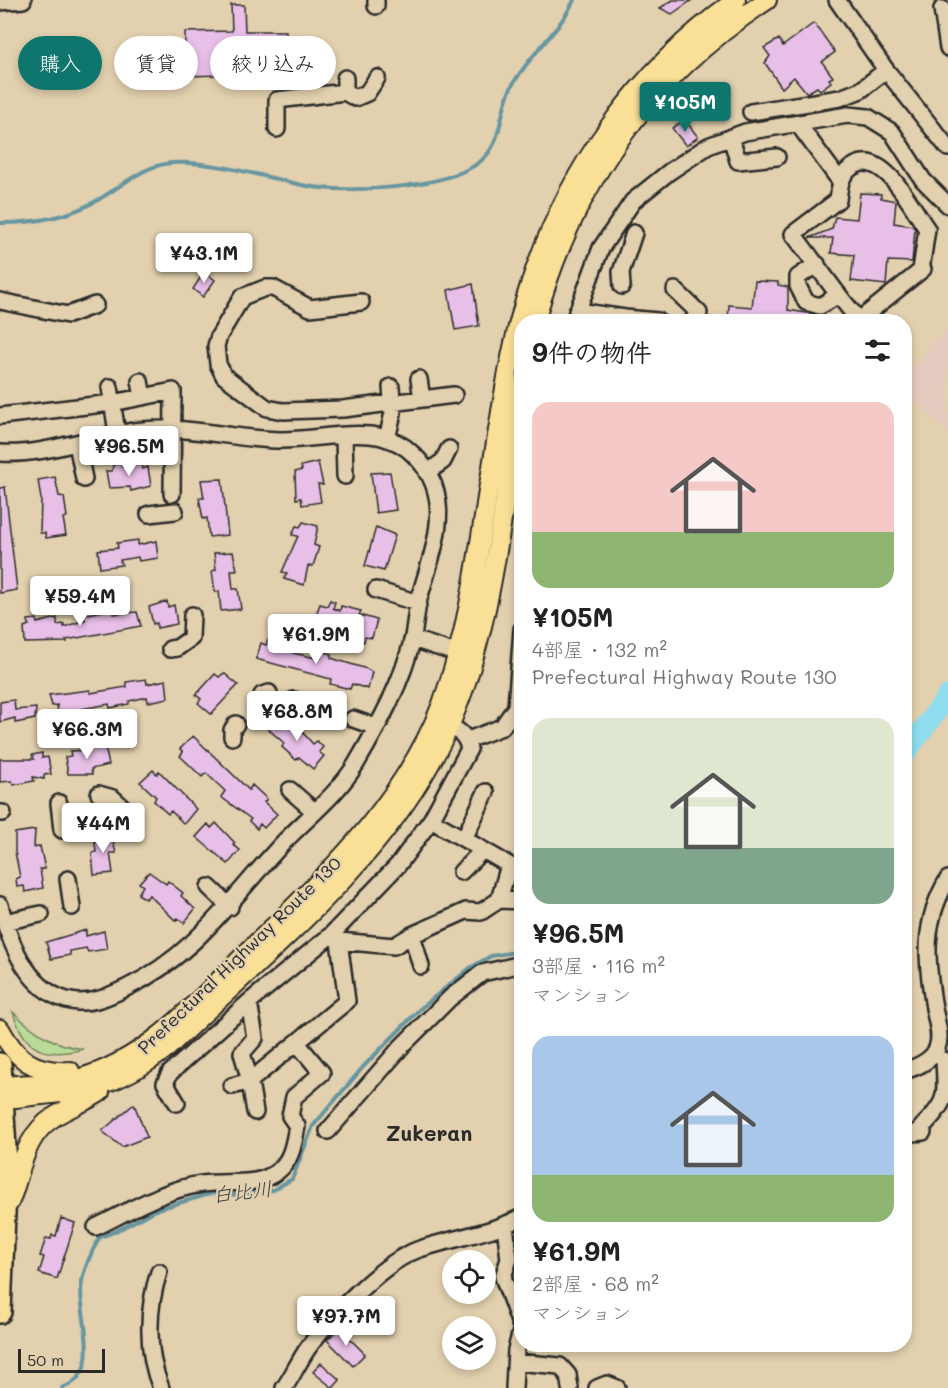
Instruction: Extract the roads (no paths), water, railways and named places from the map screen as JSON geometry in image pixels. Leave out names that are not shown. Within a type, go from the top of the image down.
[{"type":"highway","points":[[0,1064],[5,1214],[0,1312]]},
{"type":"main road","name":"Prefectural Highway Route 130","points":[[522,314],[529,288],[552,226],[593,148],[635,92],[669,56],[736,0]]},
{"type":"main road","points":[[536,314],[553,262],[567,229],[608,153],[646,104],[681,66],[766,0]]},
{"type":"main road","name":"Prefectural Highway Route 130","points":[[466,656],[474,579],[514,345]]},
{"type":"main road","name":"Prefectural Highway Route 130","points":[[2,1092],[73,1092],[108,1084],[129,1075],[166,1048],[345,876],[380,839],[412,796],[442,723],[492,582],[514,438]]},
{"type":"main road","name":"Prefectural Highway Route 130","points":[[2,1092],[72,1081],[102,1071],[126,1060],[153,1041],[335,866],[366,830],[442,723]]},
{"type":"main road","points":[[0,1029],[28,1063],[51,1072],[76,1071],[126,1060]]},
{"type":"main road","points":[[5,1214],[22,1159],[43,1128],[52,1118],[93,1097],[108,1084]]},
{"type":"street","points":[[0,2],[23,0]]},
{"type":"street","points":[[837,0],[886,70],[948,146]]},
{"type":"street","points":[[846,0],[848,17]]},
{"type":"street","points":[[942,9],[948,48]]},
{"type":"street","points":[[751,111],[840,98],[861,90],[886,70]]},
{"type":"street","points":[[277,129],[277,100],[345,85],[349,97],[362,96],[371,89],[377,78]]},
{"type":"street","points":[[577,314],[601,248],[633,201],[669,172],[708,146],[745,132],[848,115],[877,120],[892,132],[923,180],[948,205]]},
{"type":"street","points":[[798,124],[840,181]]},
{"type":"street","points":[[731,137],[738,160],[777,158]]},
{"type":"street","points":[[852,314],[837,296],[833,285],[793,234],[838,200],[840,181],[845,171],[860,163],[877,164],[884,168],[927,230],[922,270],[867,314]]},
{"type":"street","points":[[622,286],[621,272],[634,233]]},
{"type":"street","points":[[817,264],[798,277],[798,286],[806,302],[820,306],[837,296]]},
{"type":"street","points":[[361,302],[310,308],[273,288],[248,293],[242,297],[219,336],[216,346],[218,364],[224,376],[260,403],[274,410],[343,409],[391,395],[422,399],[454,395]]},
{"type":"street","points":[[675,290],[698,314]]},
{"type":"street","points":[[0,301],[68,315],[95,305]]},
{"type":"street","points":[[419,379],[422,399]]},
{"type":"street","points":[[140,381],[142,397]]},
{"type":"street","points":[[110,387],[117,433]]},
{"type":"street","points":[[0,416],[112,403],[173,391],[172,494]]},
{"type":"street","points":[[387,439],[393,413],[391,395]]},
{"type":"street","points":[[0,453],[31,453],[117,433],[173,427],[284,440],[371,435],[387,439],[405,448],[427,472],[435,486],[440,517],[435,548],[418,603],[412,639],[396,688],[354,767],[315,812],[282,844],[230,906],[166,967],[104,998],[81,1002],[62,999],[32,976],[19,959],[9,939],[0,905]]},
{"type":"street","points":[[344,436],[345,476]]},
{"type":"street","points":[[76,443],[84,479]]},
{"type":"street","points":[[427,472],[443,460],[448,449]]},
{"type":"street","points":[[149,514],[175,511]]},
{"type":"street","points":[[376,591],[418,603]]},
{"type":"street","points":[[170,649],[177,648],[191,638],[192,615]]},
{"type":"street","points":[[412,639],[466,656]]},
{"type":"street","points":[[294,700],[309,705]]},
{"type":"street","points":[[468,740],[502,727],[514,710]]},
{"type":"street","points":[[353,719],[376,727]]},
{"type":"street","points":[[177,1103],[165,1083],[170,1073],[249,1002],[335,938],[398,864],[431,820],[469,749],[468,740],[461,732],[442,723]]},
{"type":"street","points":[[290,790],[315,812]]},
{"type":"street","points":[[464,839],[486,792]]},
{"type":"street","points":[[99,794],[113,798],[127,811]]},
{"type":"street","points":[[58,803],[62,830]]},
{"type":"street","points":[[431,820],[509,865],[499,900]]},
{"type":"street","points":[[461,872],[483,850]]},
{"type":"street","points":[[69,879],[72,907]]},
{"type":"street","points":[[913,1133],[923,1132],[922,1127],[942,1108],[945,1089],[928,974],[928,929],[932,908],[948,879]]},
{"type":"street","points":[[209,887],[230,906]]},
{"type":"street","points":[[335,938],[394,946],[466,910],[481,912],[499,900],[514,901]]},
{"type":"street","points":[[4,922],[42,914]]},
{"type":"street","points":[[412,935],[421,966]]},
{"type":"street","points":[[232,1086],[250,1081],[347,1001],[335,938]]},
{"type":"street","points":[[328,1131],[402,1046],[450,998],[482,973],[514,966]]},
{"type":"street","points":[[249,1002],[255,1038],[242,1053],[255,1112]]},
{"type":"street","points":[[96,1227],[172,1193],[202,1184],[262,1179],[279,1171],[292,1153],[297,1126],[290,1116],[294,1097],[322,1073],[297,1043]]},
{"type":"street","points":[[912,1068],[942,1059]]},
{"type":"street","points":[[284,1388],[320,1332],[335,1315],[395,1262],[416,1251],[514,1221]]},
{"type":"street","points":[[505,1225],[509,1259],[503,1277],[514,1306]]},
{"type":"street","points":[[159,1272],[151,1296],[150,1322],[153,1369],[161,1388]]},
{"type":"street","points":[[514,1388],[518,1352]]},
{"type":"street","points":[[516,1362],[560,1366],[568,1375],[570,1388]]},
{"type":"street","points":[[597,1388],[607,1384],[617,1388]]},
{"type":"waterway","points":[[0,223],[37,221],[73,212],[96,201],[142,172],[172,163],[204,164],[325,188],[374,189],[427,182],[452,176],[472,167],[492,148],[513,84],[561,22],[574,0]]},
{"type":"waterway","name":"白比川","points":[[912,744],[948,696]]},
{"type":"waterway","name":"白比川","points":[[62,1388],[75,1381],[86,1359],[87,1346],[81,1284],[99,1238],[158,1209],[213,1193],[237,1195],[273,1190],[292,1179],[313,1126],[364,1066],[421,1008],[470,968],[491,956],[514,952]]},
{"type":"district","name":"Zukeran","points":[[429,1132]]}]
